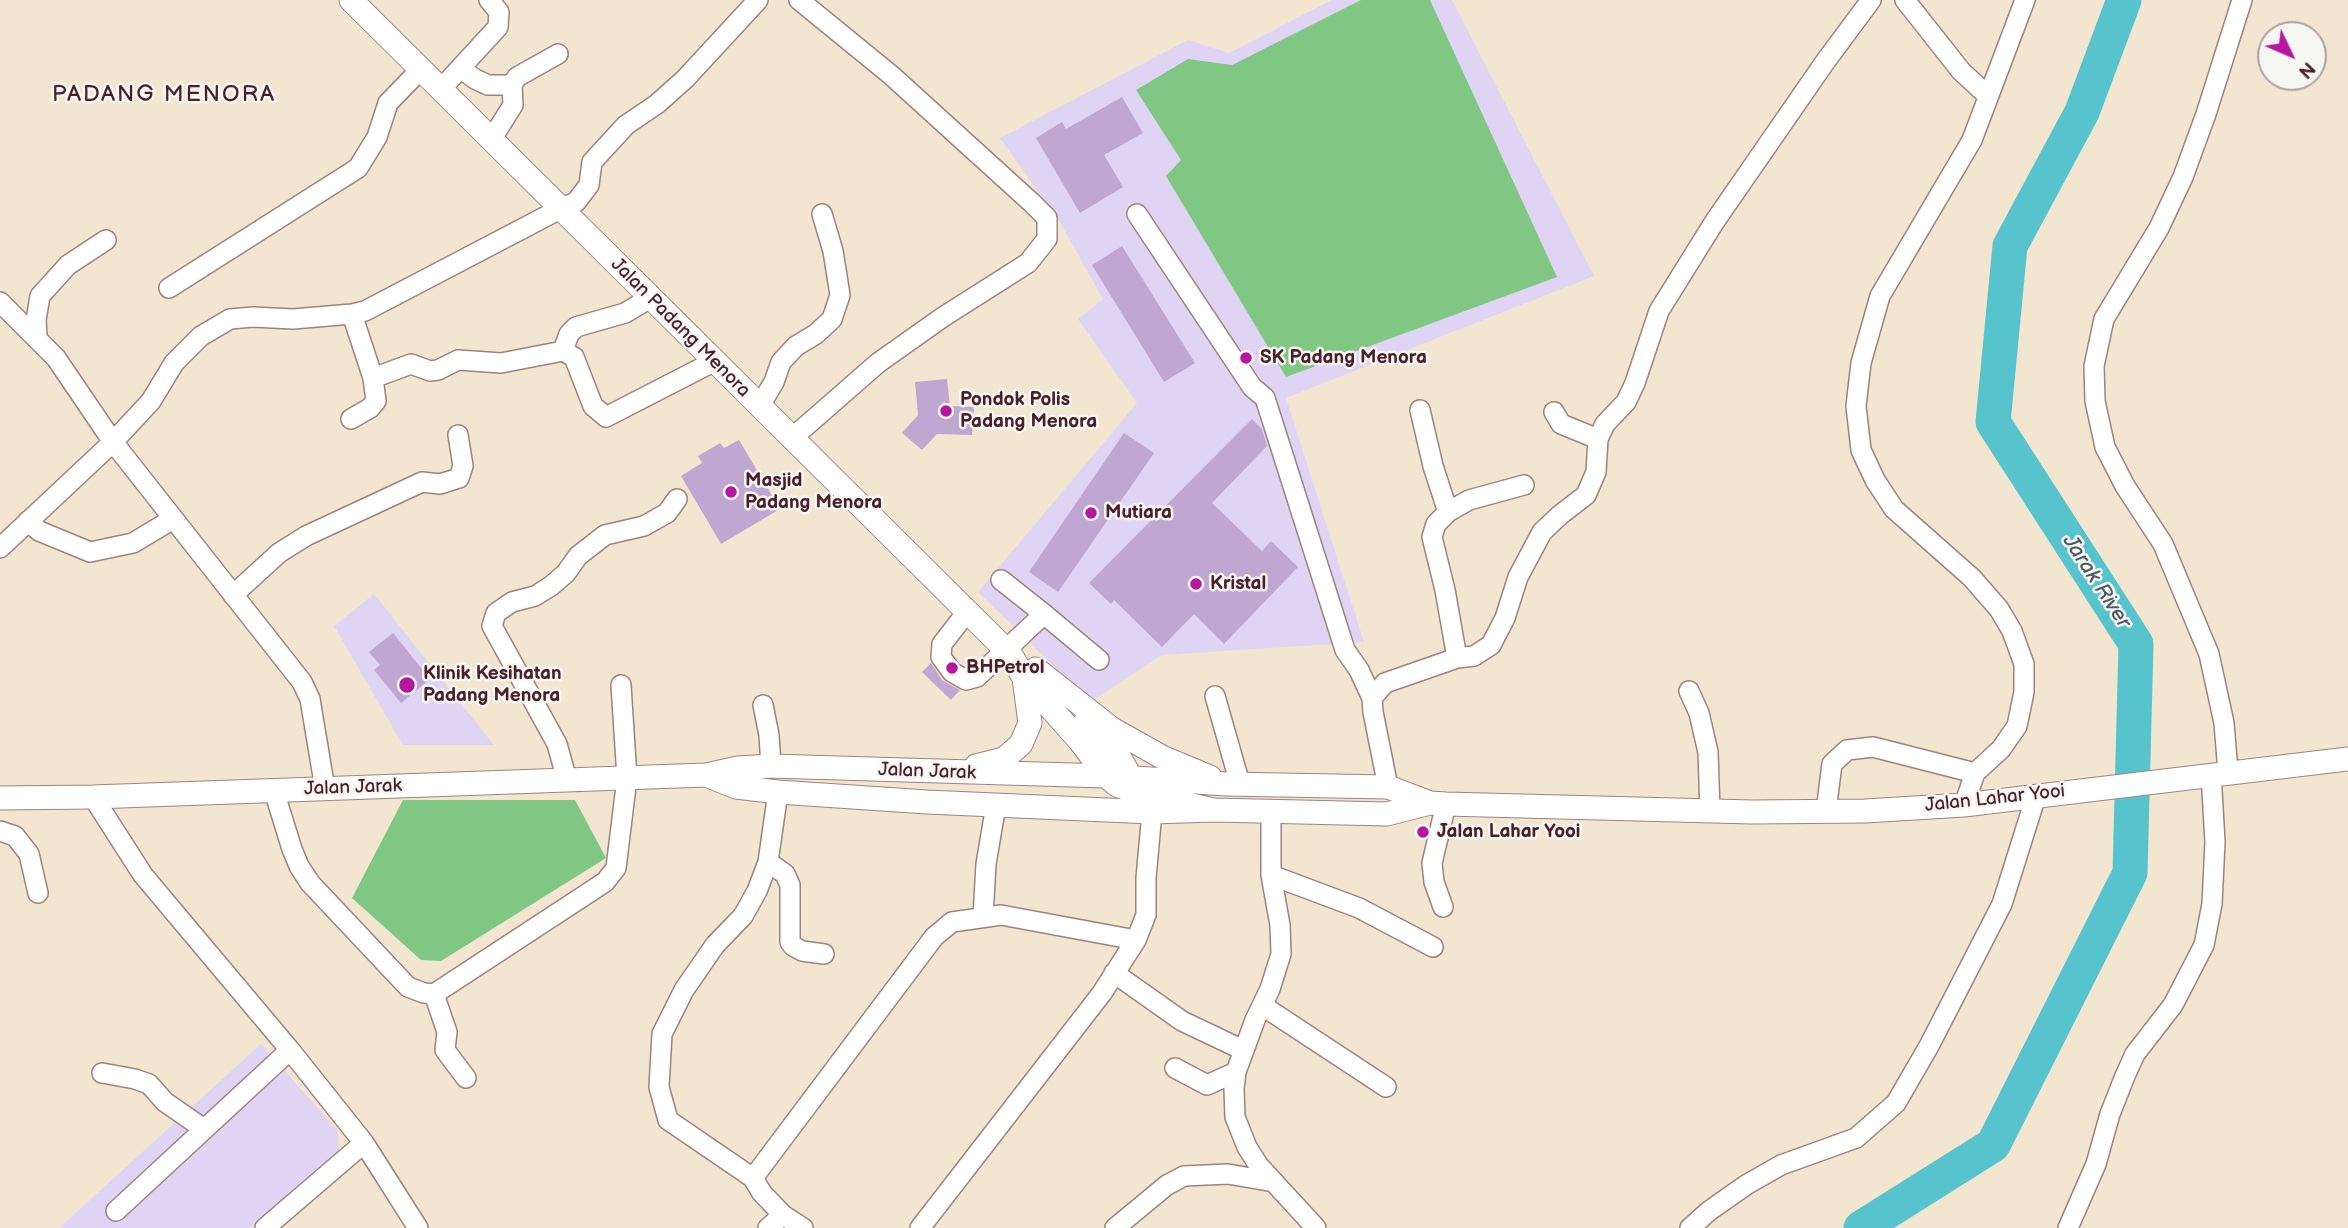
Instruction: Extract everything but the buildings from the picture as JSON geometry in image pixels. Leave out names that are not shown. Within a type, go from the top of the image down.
[{"type":"main road","name":"Jalan Padang Menora","points":[[351,0],[713,362],[1030,673],[1080,741],[1118,780]]},
{"type":"main road","points":[[953,773],[1004,759],[1021,744],[1030,723],[1030,673]]},
{"type":"main road","points":[[1030,673],[1112,729],[1162,757],[1233,784]]},
{"type":"main road","name":"Jalan Lahar Yooi","points":[[1214,810],[1387,814],[1438,804],[1710,811],[1865,811],[1964,805],[2348,759]]},
{"type":"main road","name":"Jalan Jarak","points":[[0,798],[706,775],[738,768],[771,766],[1118,780]]},
{"type":"main road","name":"Jalan Jarak","points":[[706,775],[736,787],[778,792],[999,805]]},
{"type":"main road","name":"Jalan Lahar Yooi","points":[[1118,780],[1388,787],[1438,804]]},
{"type":"main road","points":[[999,805],[1072,795],[1118,780],[1137,793],[1214,810]]},
{"type":"main road","points":[[999,805],[1152,812],[1214,810]]},
{"type":"street","points":[[441,89],[498,27],[499,12],[489,0]]},
{"type":"street","points":[[0,548],[113,442],[151,401],[174,363],[201,336],[230,319],[293,319],[365,311],[576,202],[589,185],[592,162],[618,134],[685,79],[758,0]]},
{"type":"street","points":[[791,439],[878,363],[943,317],[1028,263],[1047,239],[1046,218],[1032,203],[891,75],[799,0]]},
{"type":"street","points":[[1372,698],[1385,683],[1457,658],[1474,656],[1491,645],[1505,618],[1518,577],[1542,533],[1586,495],[1596,472],[1598,439],[1605,424],[1626,402],[1659,311],[1715,221],[1825,61],[1871,0]]},
{"type":"street","points":[[1905,0],[1961,71],[1988,96]]},
{"type":"street","points":[[1964,805],[1975,773],[2001,749],[2017,726],[2024,692],[2024,664],[2012,631],[1999,609],[1972,578],[1894,509],[1874,480],[1861,450],[1856,406],[1861,363],[1880,296],[1972,140],[2025,0]]},
{"type":"street","points":[[2068,1228],[2096,1164],[2110,1114],[2125,1076],[2135,1054],[2173,1005],[2204,944],[2212,904],[2215,842],[2212,774],[2224,723],[2209,654],[2164,544],[2125,486],[2105,447],[2095,401],[2094,366],[2104,319],[2159,228],[2183,177],[2242,0]]},
{"type":"street","points":[[491,140],[513,105],[512,85],[517,77],[558,54]]},
{"type":"street","points":[[460,68],[488,85],[512,85]]},
{"type":"street","points":[[169,288],[358,168],[377,137],[388,103],[420,69]]},
{"type":"street","points":[[759,407],[774,382],[781,362],[796,346],[816,334],[832,319],[840,295],[833,251],[822,214]]},
{"type":"street","points":[[1137,214],[1252,387],[1265,398],[1345,650],[1359,670],[1372,698],[1388,787]]},
{"type":"street","points":[[37,336],[36,320],[40,296],[68,265],[106,240]]},
{"type":"street","points":[[563,351],[569,334],[576,327],[625,313],[650,298]]},
{"type":"street","points":[[0,302],[37,336],[56,358],[113,442],[302,682],[310,699],[325,789]]},
{"type":"street","points":[[351,419],[370,408],[376,401],[373,378],[352,314]]},
{"type":"street","points":[[373,378],[411,364],[430,371],[458,360],[501,363],[563,351],[574,357],[593,406],[606,417],[713,362]]},
{"type":"street","points":[[1420,410],[1433,467],[1448,512]]},
{"type":"street","points":[[1554,412],[1561,424],[1598,439]]},
{"type":"street","points":[[233,595],[279,553],[306,536],[422,482],[440,484],[458,478],[463,466],[458,435]]},
{"type":"street","points":[[1457,658],[1432,537],[1436,524],[1448,512],[1469,500],[1524,485]]},
{"type":"street","points":[[567,780],[557,744],[492,626],[496,613],[512,602],[535,596],[551,586],[566,573],[578,556],[605,535],[644,526],[667,513],[677,499]]},
{"type":"street","points":[[28,521],[38,531],[90,552],[133,543],[173,519]]},
{"type":"street","points":[[1001,580],[1099,660]]},
{"type":"street","points":[[967,612],[942,644],[941,657],[952,672],[965,680],[977,677],[1008,652],[1044,614]]},
{"type":"street","points":[[274,791],[292,849],[310,883],[408,987],[434,994],[604,882],[616,868],[627,778],[621,685]]},
{"type":"street","points":[[1689,691],[1699,713],[1708,752],[1710,811]]},
{"type":"street","points":[[1215,696],[1233,784]]},
{"type":"street","points":[[763,705],[771,766]]},
{"type":"street","points":[[1826,811],[1832,764],[1847,750],[1872,747],[1975,773]]},
{"type":"street","points":[[778,792],[768,862],[757,891],[743,916],[715,946],[684,990],[662,1034],[659,1087],[668,1120],[752,1178],[776,1221],[803,1228]]},
{"type":"street","points":[[1690,1228],[1746,1185],[1781,1165],[1856,1138],[1896,1103],[1941,1024],[2002,904],[2036,796]]},
{"type":"street","points":[[93,797],[143,875],[365,1143],[418,1228]]},
{"type":"street","points":[[1438,804],[1432,863],[1434,882],[1443,907]]},
{"type":"street","points":[[983,917],[986,864],[999,805]]},
{"type":"street","points":[[920,1228],[1102,993],[1136,940],[1146,915],[1146,878],[1152,812]]},
{"type":"street","points":[[1271,812],[1271,875],[1280,925],[1281,954],[1263,1006],[1243,1050],[1234,1089],[1235,1117],[1247,1147],[1259,1166],[1316,1228]]},
{"type":"street","points":[[0,831],[15,836],[29,854],[38,893]]},
{"type":"street","points":[[768,862],[785,874],[790,886],[790,942],[802,951],[824,954]]},
{"type":"street","points":[[1271,875],[1359,908],[1433,947]]},
{"type":"street","points":[[752,1178],[934,937],[952,922],[1001,915],[1136,940]]},
{"type":"street","points":[[1114,973],[1182,1021],[1243,1050]]},
{"type":"street","points":[[434,994],[447,1032],[445,1050],[466,1078]]},
{"type":"street","points":[[1263,1006],[1386,1087]]},
{"type":"street","points":[[116,1211],[290,1050]]},
{"type":"street","points":[[1175,1068],[1207,1085],[1237,1072]]},
{"type":"street","points":[[102,1073],[149,1084],[165,1102],[204,1129]]},
{"type":"street","points":[[265,1228],[365,1143]]},
{"type":"street","points":[[1115,1228],[1167,1185],[1184,1176],[1228,1174],[1273,1182]]},
{"type":"shaded area","name":"SK Padang Menora","points":[[1332,0],[1452,0],[1594,276],[1286,398],[1364,642],[1162,655],[1090,702],[978,592],[1137,403],[1078,319],[1103,299],[1061,224],[1000,138],[1188,40],[1229,53]]},
{"type":"shaded area","name":"Klinik Kesihatan Padang Menora","points":[[374,594],[494,745],[403,745],[334,626]]},
{"type":"shaded area","points":[[261,1044],[338,1131],[339,1152],[250,1228],[59,1228]]},
{"type":"green space","points":[[1361,0],[1430,0],[1557,277],[1286,377],[1166,176],[1181,160],[1136,90],[1188,59],[1232,65]]},
{"type":"green space","points":[[403,800],[575,800],[606,858],[441,961],[421,960],[352,898]]},
{"type":"waterway","name":"Jarak River","points":[[1861,1228],[1993,1145],[2130,873],[2136,644],[1993,422],[2010,246],[2082,112],[2124,0]]},
{"type":"place","name":"SK Padang Menora","points":[[1246,358]]},
{"type":"place","name":"Pondok Polis Padang Menora","points":[[946,411]]},
{"type":"place","name":"Masjid Padang Menora","points":[[731,492]]},
{"type":"place","name":"Mutiara","points":[[1091,513]]},
{"type":"place","name":"Kristal","points":[[1196,584]]},
{"type":"place","name":"BHPetrol","points":[[952,668]]},
{"type":"place","name":"Klinik Kesihatan Padang Menora","points":[[407,685]]},
{"type":"place","name":"Jalan Lahar Yooi","points":[[1423,832]]},
{"type":"district","name":"PADANG MENORA","points":[[164,95]]}]
